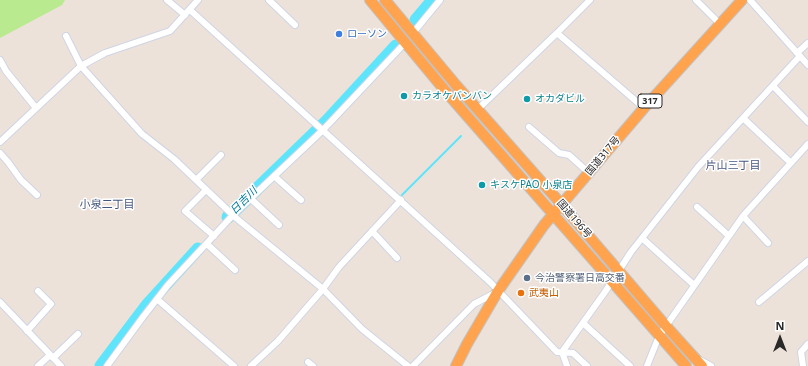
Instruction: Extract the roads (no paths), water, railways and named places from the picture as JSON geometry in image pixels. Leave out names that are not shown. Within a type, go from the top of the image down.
[{"type":"highway","name":"国道196号","points":[[370,0],[552,214],[684,365]]},
{"type":"highway","name":"国道196号","points":[[385,0],[477,110],[702,366]]},
{"type":"highway","name":"国道317号","points":[[456,366],[498,291],[552,214],[562,205],[644,108],[742,0]]},
{"type":"street","points":[[167,0],[185,15]]},
{"type":"street","points":[[0,132],[2,140],[80,66],[105,53],[170,32],[198,0]]},
{"type":"street","points":[[269,0],[295,25]]},
{"type":"street","points":[[413,34],[440,0]]},
{"type":"street","points":[[477,110],[590,0]]},
{"type":"street","points":[[696,0],[720,24]]},
{"type":"street","points":[[750,0],[808,65]]},
{"type":"street","points":[[190,10],[490,282],[557,352],[573,353],[587,366]]},
{"type":"street","points":[[557,33],[644,108]]},
{"type":"street","points":[[66,36],[80,66],[142,134],[174,159],[233,215],[323,289],[362,329],[408,366]]},
{"type":"street","points":[[106,366],[157,299],[206,244],[233,215],[323,130],[405,43]]},
{"type":"street","points":[[562,352],[631,252],[698,167],[773,86],[808,43]]},
{"type":"street","points":[[0,60],[2,70],[36,108]]},
{"type":"street","points":[[773,86],[808,122]]},
{"type":"street","points":[[743,118],[791,163]]},
{"type":"street","points":[[529,127],[558,153],[569,155],[589,173]]},
{"type":"street","points":[[647,366],[659,336],[743,216],[808,144]]},
{"type":"street","points":[[0,153],[20,180],[37,195]]},
{"type":"street","points":[[196,180],[222,155]]},
{"type":"street","points":[[274,176],[300,200]]},
{"type":"street","points":[[206,190],[185,211],[214,236]]},
{"type":"street","points":[[251,199],[279,225]]},
{"type":"street","points":[[251,366],[278,341],[323,289],[339,267],[401,200]]},
{"type":"street","points":[[697,207],[729,236]]},
{"type":"street","points":[[743,216],[768,243]]},
{"type":"street","points":[[372,232],[397,258]]},
{"type":"street","points":[[642,238],[694,285]]},
{"type":"street","points":[[206,244],[235,270]]},
{"type":"street","points":[[759,302],[797,268],[808,261]]},
{"type":"street","points":[[27,331],[51,304],[38,291]]},
{"type":"street","points":[[413,366],[474,304],[498,291]]},
{"type":"street","points":[[157,299],[234,366]]},
{"type":"street","points":[[1,306],[61,366]]},
{"type":"street","points":[[583,323],[630,366]]},
{"type":"street","points":[[38,366],[78,334]]},
{"type":"street","points":[[803,366],[801,352],[808,344]]},
{"type":"street","points":[[562,352],[566,366]]},
{"type":"street","points":[[692,355],[711,366]]},
{"type":"waterway","name":"日吉川","points":[[416,20],[433,0]]},
{"type":"waterway","name":"日吉川","points":[[228,217],[327,121],[396,46]]},
{"type":"waterway","points":[[402,195],[461,136]]},
{"type":"waterway","name":"日吉川","points":[[101,366],[148,304],[198,249]]},
{"type":"place","name":"ローソン","points":[[339,34]]},
{"type":"place","name":"カラオケバンバン","points":[[404,96]]},
{"type":"place","name":"オカダビル","points":[[527,99]]},
{"type":"place","name":"キスケPAO 小泉店","points":[[482,185]]},
{"type":"place","name":"今治警察署日高交番","points":[[527,278]]},
{"type":"place","name":"武夷山","points":[[521,293]]},
{"type":"district","name":"片山三丁目","points":[[733,166]]},
{"type":"district","name":"小泉二丁目","points":[[107,205]]}]
